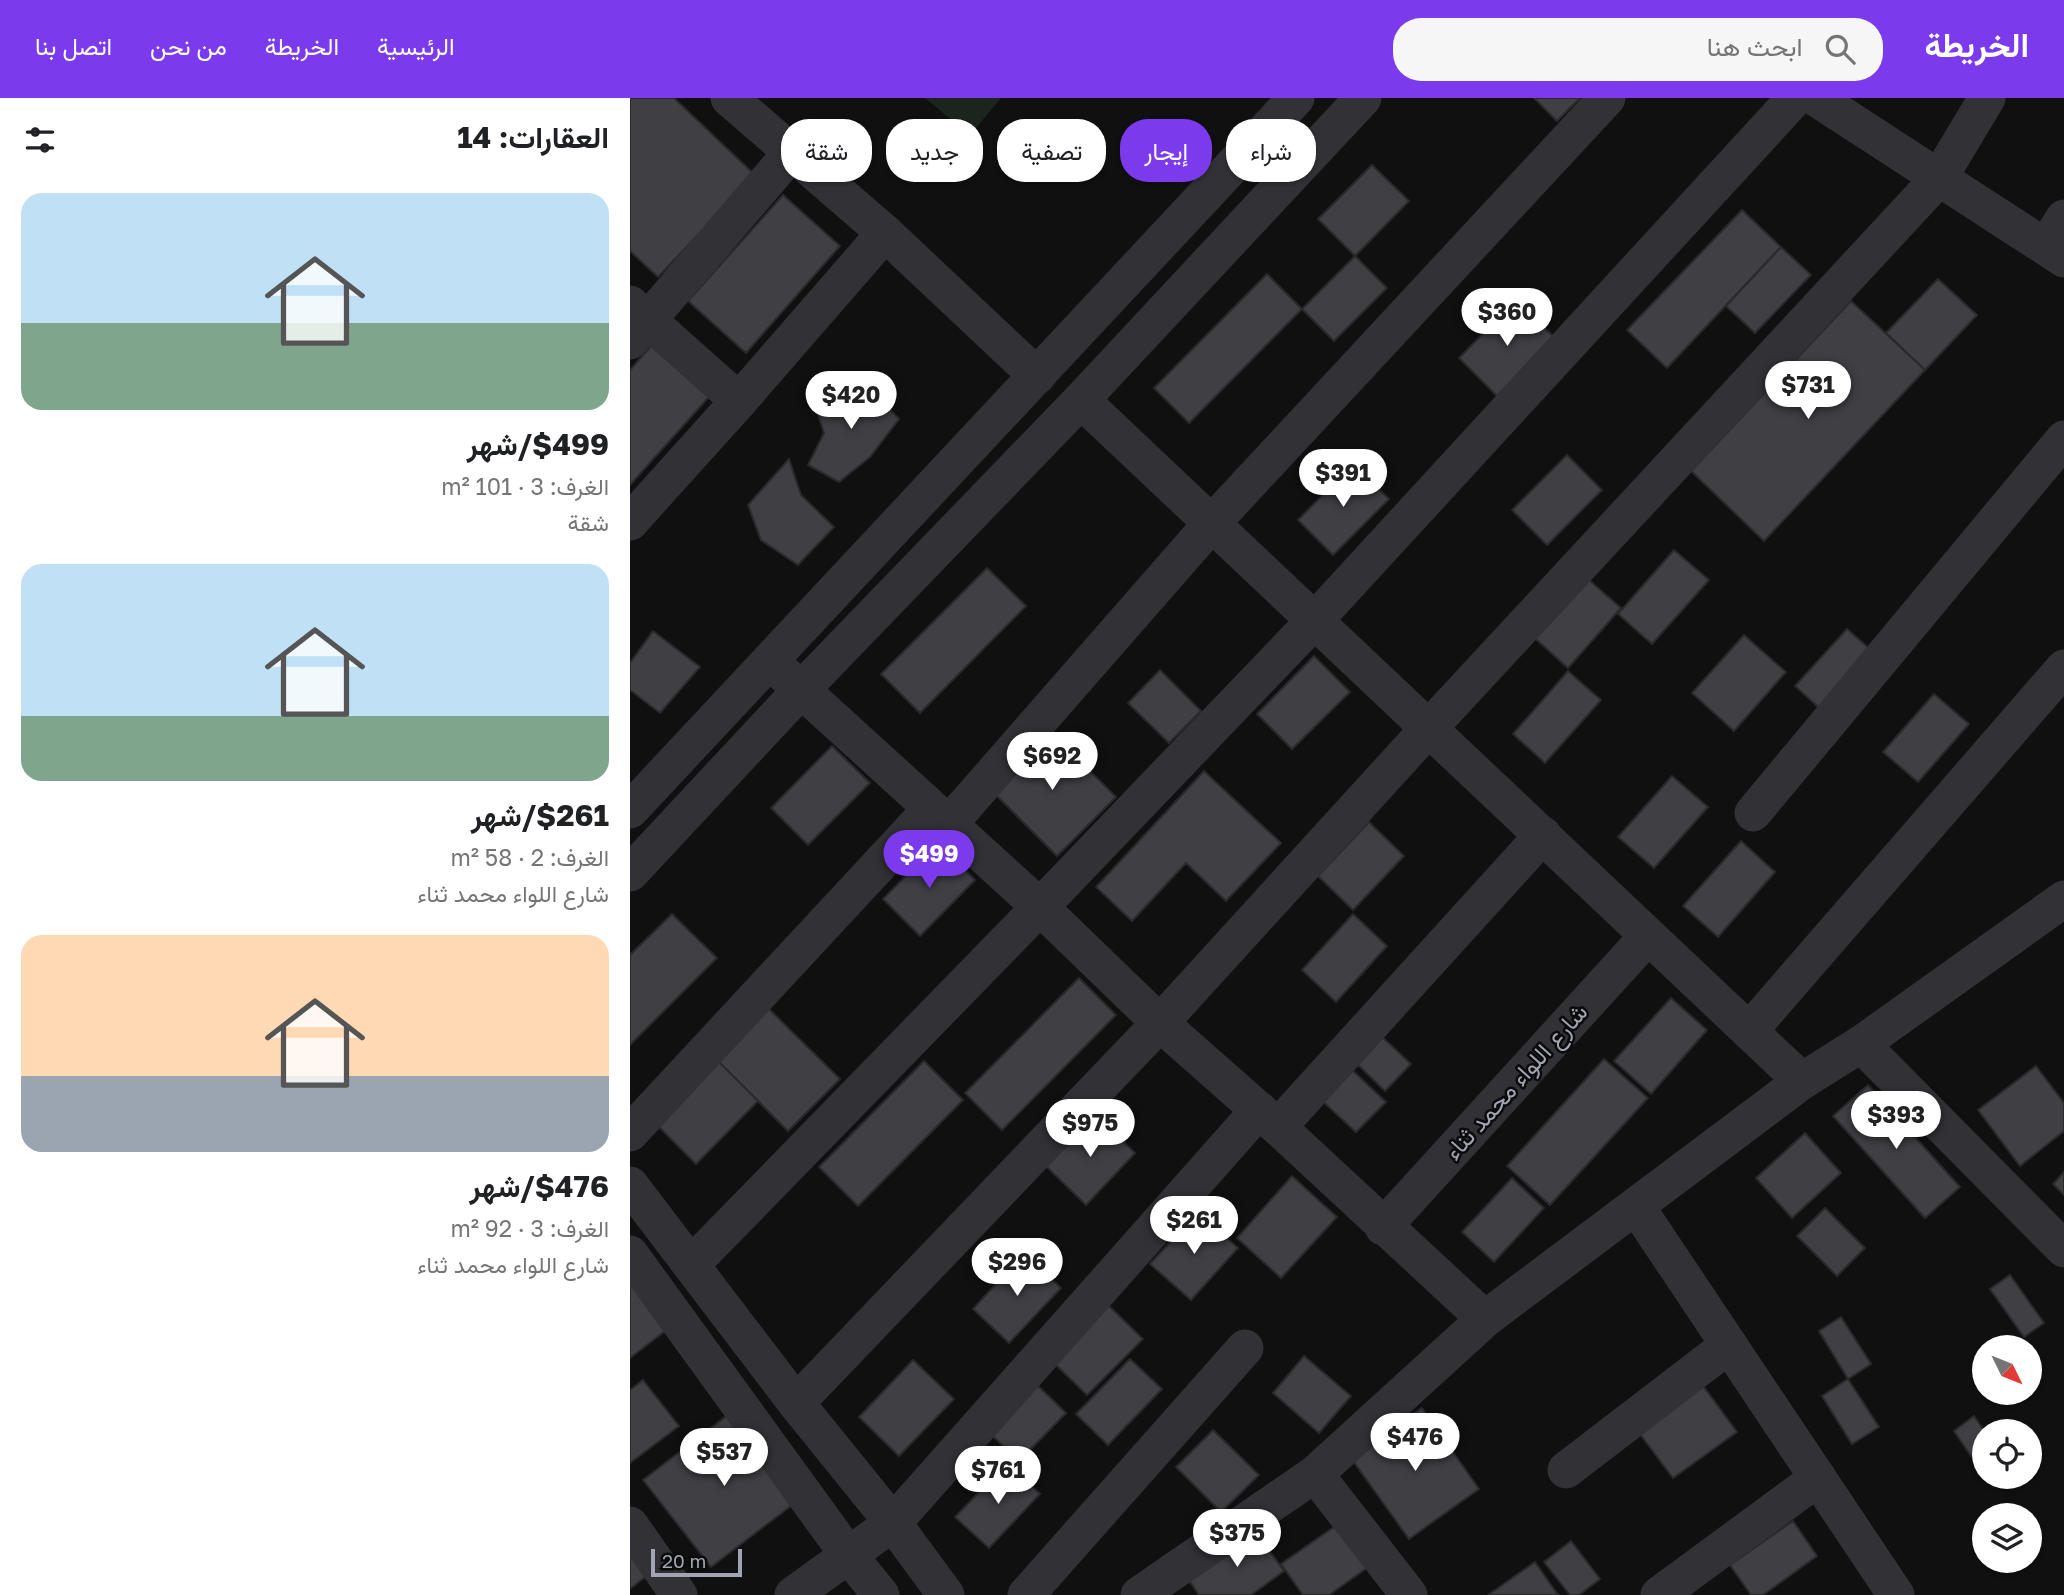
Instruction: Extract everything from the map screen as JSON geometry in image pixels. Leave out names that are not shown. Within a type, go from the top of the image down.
[{"type":"street","points":[[730,98],[781,142]]},
{"type":"street","points":[[630,810],[1296,98]]},
{"type":"street","points":[[1305,98],[1335,128]]},
{"type":"street","points":[[630,873],[801,690],[1081,400],[1363,98]]},
{"type":"street","points":[[630,1133],[939,817],[1607,98]]},
{"type":"street","points":[[692,1264],[1315,620],[1796,98]]},
{"type":"street","points":[[1816,98],[1939,178],[2058,241]]},
{"type":"street","points":[[796,1403],[1160,1023],[1428,729],[1939,178],[1987,98]]},
{"type":"street","points":[[739,401],[636,321],[781,164]]},
{"type":"street","points":[[826,182],[885,233],[1037,376]]},
{"type":"street","points":[[630,522],[885,233]]},
{"type":"street","points":[[1081,400],[1802,1081]]},
{"type":"street","points":[[1753,813],[2064,439]]},
{"type":"street","points":[[771,661],[1040,907],[1160,1023],[1485,1319]]},
{"type":"street","points":[[1749,1031],[2064,668]]},
{"type":"street","points":[[793,1595],[893,1523],[1268,1119],[1543,835]]},
{"type":"street","points":[[1139,1595],[1315,1474],[1485,1319],[1802,1081],[1861,1044],[2064,899]]},
{"type":"street","name":"شارع اللواء محمد ثناء","points":[[1383,1227],[1648,936]]},
{"type":"street","points":[[1861,1044],[2064,1249]]},
{"type":"street","points":[[630,1185],[946,1595]]},
{"type":"street","points":[[1636,1206],[1896,1595]]},
{"type":"street","points":[[630,1254],[849,1556],[881,1595]]},
{"type":"street","points":[[1566,1471],[1728,1345]]},
{"type":"street","points":[[1026,1595],[1245,1348]]},
{"type":"street","points":[[1315,1474],[1408,1595]]},
{"type":"street","points":[[1659,1595],[1818,1478]]},
{"type":"street","points":[[630,1525],[679,1595]]},
{"type":"shaded area","points":[[925,98],[1001,98],[983,119],[951,119]]},
{"type":"building","points":[[630,98],[674,98],[755,175],[658,277],[630,251]]},
{"type":"building","points":[[1534,98],[1580,98],[1557,121]]},
{"type":"building","points":[[1372,165],[1409,201],[1355,256],[1318,219]]},
{"type":"building","points":[[783,195],[840,246],[746,353],[688,301]]},
{"type":"building","points":[[1742,210],[1781,247],[1667,368],[1627,330]]},
{"type":"building","points":[[1781,247],[1811,275],[1755,333],[1726,306]]},
{"type":"building","points":[[1355,256],[1387,288],[1334,341],[1302,309]]},
{"type":"building","points":[[1267,274],[1302,309],[1189,423],[1154,388]]},
{"type":"building","points":[[1938,279],[1977,315],[1925,370],[1886,333]]},
{"type":"building","points":[[1516,300],[1555,338],[1497,396],[1459,358]]},
{"type":"building","points":[[1851,301],[1925,370],[1764,541],[1691,471]]},
{"type":"building","points":[[658,338],[716,389],[630,485],[630,370]]},
{"type":"building","points":[[859,376],[899,419],[870,457],[839,482],[808,465],[824,433],[818,415]]},
{"type":"building","points":[[1567,455],[1602,490],[1547,545],[1512,510]]},
{"type":"building","points":[[789,459],[801,495],[834,527],[798,565],[761,540],[748,505]]},
{"type":"building","points":[[1353,464],[1389,499],[1333,555],[1298,520]]},
{"type":"building","points":[[1674,550],[1709,580],[1652,644],[1618,614]]},
{"type":"building","points":[[987,568],[1026,606],[920,713],[881,674]]},
{"type":"building","points":[[1582,574],[1621,608],[1568,668],[1529,633]]},
{"type":"building","points":[[1847,629],[1878,656],[1826,714],[1795,686]]},
{"type":"building","points":[[653,631],[700,667],[660,713],[630,690],[630,663]]},
{"type":"building","points":[[1744,635],[1786,672],[1734,731],[1692,693]]},
{"type":"building","points":[[1314,656],[1350,692],[1292,749],[1257,714]]},
{"type":"building","points":[[1160,670],[1201,711],[1169,743],[1128,703]]},
{"type":"building","points":[[1568,671],[1601,700],[1545,763],[1513,734]]},
{"type":"building","points":[[1934,694],[1969,724],[1918,782],[1883,752]]},
{"type":"building","points":[[1046,727],[1116,797],[1057,856],[988,787]]},
{"type":"building","points":[[832,746],[870,783],[808,845],[771,808]]},
{"type":"building","points":[[1204,771],[1281,843],[1226,901],[1186,863],[1132,921],[1096,887]]},
{"type":"building","points":[[1672,776],[1708,807],[1654,868],[1618,837]]},
{"type":"building","points":[[1369,822],[1404,856],[1353,910],[1318,876]]},
{"type":"building","points":[[1741,841],[1775,872],[1718,937],[1683,906]]},
{"type":"building","points":[[938,843],[975,880],[920,936],[883,899]]},
{"type":"building","points":[[672,914],[717,958],[630,1045],[630,955]]},
{"type":"building","points":[[1353,914],[1387,946],[1336,1002],[1302,970]]},
{"type":"building","points":[[1079,978],[1116,1015],[1002,1130],[965,1093]]},
{"type":"building","points":[[1671,998],[1707,1030],[1651,1094],[1614,1061]]},
{"type":"building","points":[[769,1009],[840,1079],[788,1131],[718,1061]]},
{"type":"building","points":[[1378,1033],[1411,1064],[1385,1091],[1352,1059]]},
{"type":"building","points":[[1604,1059],[1648,1098],[1550,1205],[1507,1166]]},
{"type":"building","points":[[718,1061],[758,1101],[696,1164],[656,1124]]},
{"type":"building","points":[[924,1061],[963,1100],[858,1206],[819,1167]]},
{"type":"building","points":[[2036,1066],[2064,1103],[2064,1131],[2020,1166],[1978,1110]]},
{"type":"building","points":[[1350,1068],[1386,1102],[1356,1132],[1320,1099]]},
{"type":"building","points":[[1868,1085],[1960,1187],[1925,1218],[1833,1116]]},
{"type":"building","points":[[1095,1114],[1135,1153],[1086,1205],[1045,1165]]},
{"type":"building","points":[[1805,1133],[1841,1173],[1792,1218],[1756,1178]]},
{"type":"building","points":[[2064,1172],[2064,1195],[2053,1184]]},
{"type":"building","points":[[1292,1176],[1337,1217],[1281,1278],[1237,1238]]},
{"type":"building","points":[[1512,1178],[1544,1208],[1494,1262],[1462,1232]]},
{"type":"building","points":[[1825,1208],[1865,1248],[1837,1276],[1797,1236]]},
{"type":"building","points":[[1198,1212],[1238,1248],[1191,1300],[1150,1264]]},
{"type":"building","points":[[1024,1253],[1061,1288],[1009,1343],[973,1309]]},
{"type":"building","points":[[2010,1275],[2044,1323],[2023,1335],[1990,1289]]},
{"type":"building","points":[[630,1278],[669,1328],[630,1358]]},
{"type":"building","points":[[1108,1305],[1143,1339],[1087,1395],[1052,1361]]},
{"type":"building","points":[[1841,1317],[1871,1364],[1848,1379],[1819,1331]]},
{"type":"building","points":[[1304,1356],[1351,1396],[1319,1433],[1273,1393]]},
{"type":"building","points":[[1130,1359],[1162,1389],[1108,1445],[1076,1414]]},
{"type":"building","points":[[913,1360],[954,1399],[899,1456],[859,1417]]},
{"type":"building","points":[[1848,1379],[1879,1427],[1852,1444],[1822,1396]]},
{"type":"building","points":[[643,1380],[679,1426],[630,1463],[630,1390]]},
{"type":"building","points":[[1032,1380],[1066,1413],[1019,1461],[984,1428]]},
{"type":"building","points":[[1701,1383],[1737,1432],[1673,1478],[1637,1430]]},
{"type":"building","points":[[737,1408],[804,1496],[711,1567],[643,1480]]},
{"type":"building","points":[[1422,1408],[1479,1489],[1409,1539],[1351,1458]]},
{"type":"building","points":[[1974,1416],[1976,1419],[1972,1419],[1972,1457],[1954,1431]]},
{"type":"building","points":[[1213,1430],[1259,1475],[1221,1512],[1176,1467]]},
{"type":"building","points":[[1007,1463],[1040,1494],[989,1548],[955,1517]]},
{"type":"building","points":[[1344,1520],[1374,1563],[1329,1595],[1303,1595],[1281,1564]]},
{"type":"building","points":[[1793,1521],[1817,1556],[1763,1595],[1751,1595],[1730,1565]]},
{"type":"building","points":[[1253,1528],[1284,1571],[1251,1595],[1199,1595],[1186,1576]]},
{"type":"building","points":[[630,1538],[654,1570],[631,1588],[630,1587]]},
{"type":"building","points":[[1571,1541],[1600,1579],[1579,1595],[1570,1595],[1544,1562]]},
{"type":"building","points":[[1535,1562],[1558,1595],[1488,1595]]}]
